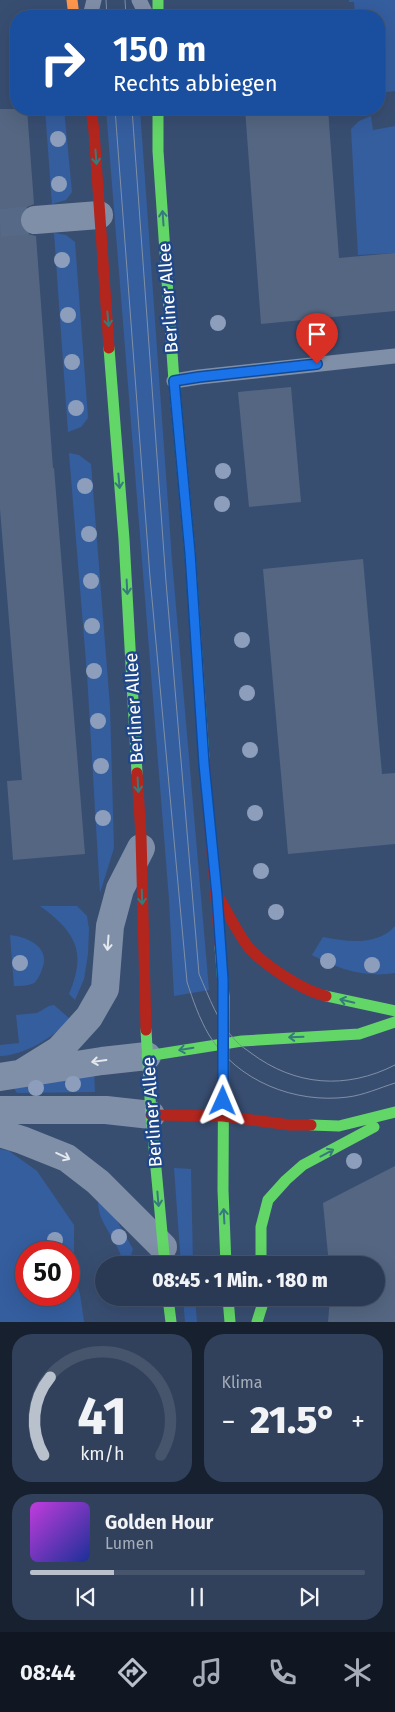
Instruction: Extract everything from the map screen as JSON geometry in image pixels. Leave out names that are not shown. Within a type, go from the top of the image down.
[{"type":"main road","name":"Berliner Allee","points":[[92,115],[124,539],[141,848],[151,1115],[164,1256]]},
{"type":"main road","name":"Berliner Allee","points":[[158,115],[158,151],[174,381],[190,553],[204,764],[217,895],[224,997],[223,1190],[226,1256]]},
{"type":"main road","points":[[217,895],[249,948],[286,978],[315,994],[395,1011]]},
{"type":"main road","points":[[148,1056],[224,1043],[289,1037],[359,1034],[395,1022]]},
{"type":"main road","points":[[151,1115],[223,1116],[290,1124],[339,1126],[395,1113]]},
{"type":"main road","points":[[261,1256],[261,1227],[268,1200],[286,1180],[303,1165],[395,1113]]},
{"type":"main road","points":[[169,1306],[171,1322]]},
{"type":"main road","points":[[229,1306],[230,1322]]},
{"type":"main road","points":[[257,1322],[262,1306]]},
{"type":"street","points":[[35,220],[99,215]]},
{"type":"street","points":[[11,1075],[59,1050],[89,1018],[105,989],[110,926],[120,889],[141,848]]},
{"type":"street","points":[[11,1075],[148,1056]]},
{"type":"street","points":[[0,1110],[106,1110],[151,1115]]},
{"type":"street","name":"Berliner Allee","points":[[0,1133],[67,1158],[98,1182],[164,1256]]},
{"type":"lane","points":[[174,381],[395,356]]},
{"type":"shaded area","points":[[349,0],[395,0],[395,91],[385,92],[385,10],[355,10],[354,2],[349,2]]},
{"type":"shaded area","points":[[45,115],[65,115],[72,192],[66,200],[52,204]]},
{"type":"shaded area","points":[[106,115],[140,115],[172,560],[209,990],[174,996],[169,899]]},
{"type":"shaded area","points":[[371,116],[373,130],[395,126],[395,253],[358,255],[351,129],[359,121]]},
{"type":"shaded area","points":[[54,233],[66,235],[75,242],[88,418],[81,427],[68,432]]},
{"type":"shaded area","points":[[69,453],[79,455],[91,464],[110,707],[114,848],[100,893],[87,674]]},
{"type":"shaded area","points":[[40,906],[77,906],[87,916],[89,929],[88,954],[84,979],[75,1000],[69,994],[77,966],[75,944],[70,934],[62,925]]},
{"type":"shaded area","points":[[395,926],[395,973],[373,974],[352,971],[312,955],[323,937],[352,941],[371,940],[380,937]]},
{"type":"shaded area","points":[[10,935],[24,938],[41,949],[44,961],[40,975],[34,983],[14,986]]},
{"type":"shaded area","points":[[54,1005],[70,1019],[63,1026],[47,1039],[29,1049],[0,1056],[0,1045],[19,1043],[16,1015],[37,1013]]},
{"type":"shaded area","points":[[94,1072],[95,1092],[17,1093],[13,1087]]},
{"type":"shaded area","points":[[0,1149],[9,1151],[37,1171],[74,1225],[74,1241],[15,1241],[15,1306],[80,1306],[80,1294],[84,1322],[0,1322]]},
{"type":"shaded area","points":[[174,1168],[191,1169],[193,1256],[180,1256]]},
{"type":"shaded area","points":[[98,1199],[111,1210],[133,1249],[131,1256],[121,1256],[99,1210]]},
{"type":"shaded area","points":[[184,1306],[196,1306],[197,1322],[185,1322]]},
{"type":"building","points":[[0,109],[10,109],[10,115],[27,115],[34,204],[27,207],[21,213],[20,222],[22,228],[28,234],[36,236],[85,854],[13,860],[7,781],[22,780],[0,509]]},
{"type":"building","points":[[245,115],[328,115],[339,258],[395,253],[395,311],[261,324]]},
{"type":"building","points":[[291,387],[301,502],[249,507],[238,392]]},
{"type":"building","points":[[363,559],[382,774],[395,773],[395,844],[288,854],[263,569]]},
{"type":"building","points":[[395,1166],[395,1322],[328,1322],[329,1306],[385,1306],[385,1256],[328,1256],[323,1203]]},
{"type":"tunnel","points":[[0,223],[35,220]]},
{"type":"tram line","points":[[106,0],[107,10]]},
{"type":"tram line","points":[[125,0],[126,10]]},
{"type":"tram line","points":[[115,115],[150,577],[187,982],[202,1022],[221,1051],[251,1077],[269,1086],[288,1093],[328,1098],[354,1096],[395,1083]]},
{"type":"tram line","points":[[132,115],[166,582],[199,974],[214,1009],[230,1034],[251,1053],[285,1072],[321,1081],[340,1081],[377,1073],[395,1065]]},
{"type":"traffic: fast","points":[[158,0],[158,10]]},
{"type":"traffic: fast","points":[[158,115],[158,151],[174,381],[190,553],[204,758]]},
{"type":"traffic: fast","points":[[109,348],[124,539],[137,773]]},
{"type":"traffic: fast","points":[[220,946],[224,997],[223,1190],[226,1256]]},
{"type":"traffic: fast","points":[[326,996],[395,1011]]},
{"type":"traffic: fast","points":[[147,1056],[242,1041],[359,1034],[395,1022]]},
{"type":"traffic: fast","points":[[146,1030],[151,1115],[164,1256]]},
{"type":"traffic: fast","points":[[311,1125],[339,1126],[395,1112]]},
{"type":"traffic: fast","points":[[261,1256],[261,1227],[268,1200],[303,1165],[374,1127]]},
{"type":"traffic: fast","points":[[169,1306],[171,1322]]},
{"type":"traffic: fast","points":[[229,1306],[230,1322]]},
{"type":"traffic: fast","points":[[257,1322],[262,1306]]},
{"type":"traffic: slow","points":[[72,0],[73,10]]},
{"type":"traffic: jam","points":[[92,115],[109,348]]},
{"type":"traffic: jam","points":[[204,758],[220,946]]},
{"type":"traffic: jam","points":[[137,773],[141,836],[146,1030]]},
{"type":"traffic: jam","points":[[219,898],[242,938],[257,956],[296,983],[326,996]]},
{"type":"traffic: jam","points":[[151,1115],[223,1116],[290,1125],[311,1125]]},
{"type":"route","points":[[223,1101],[223,980],[204,764],[190,553],[174,381],[317,364]]}]
